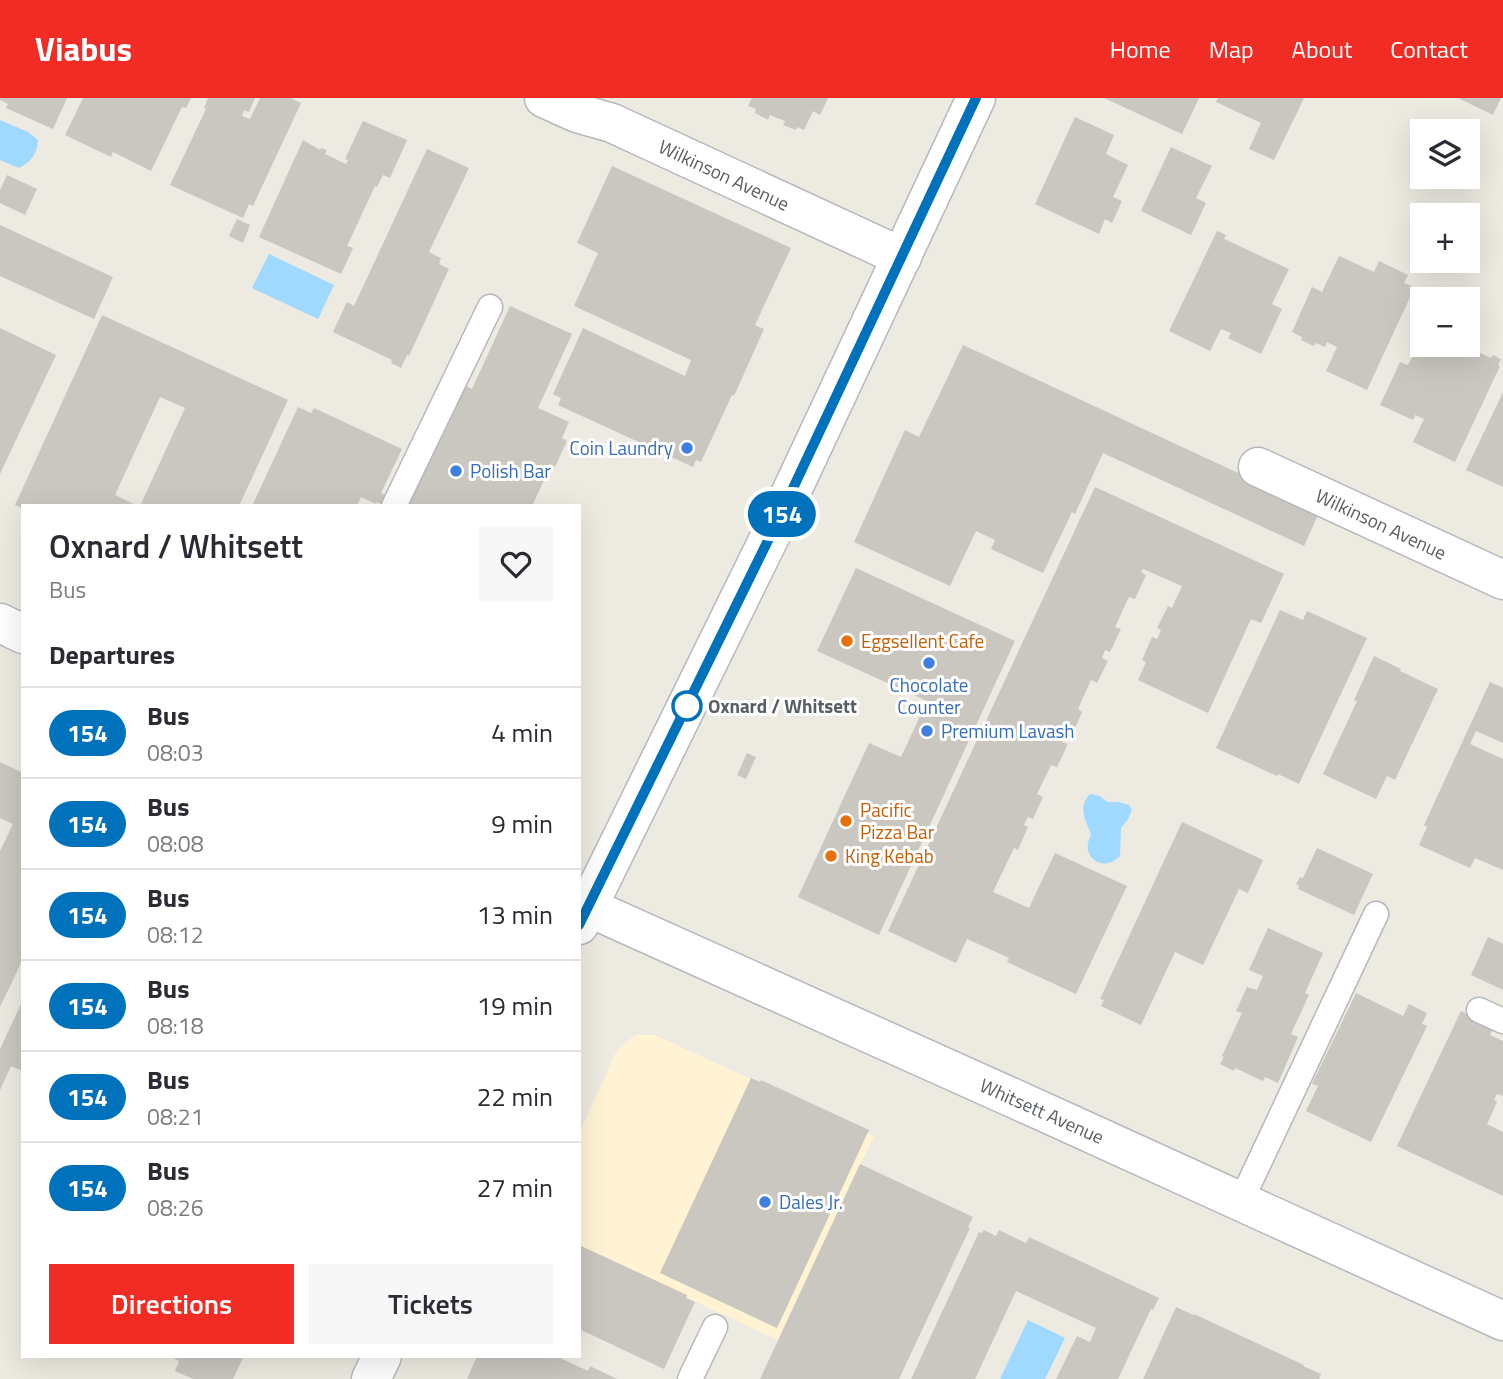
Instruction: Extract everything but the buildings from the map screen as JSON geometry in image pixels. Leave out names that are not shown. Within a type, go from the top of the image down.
[{"type":"main road","name":"Wilkinson Avenue","points":[[544,98],[577,113],[612,123],[902,257]]},
{"type":"main road","points":[[582,912],[780,516],[976,98]]},
{"type":"main road","name":"Wilkinson Avenue","points":[[1258,467],[1503,580]]},
{"type":"main road","points":[[0,624],[21,633]]},
{"type":"main road","name":"Whitsett Avenue","points":[[582,912],[1241,1201],[1503,1321]]},
{"type":"main road","points":[[372,1379],[381,1358]]},
{"type":"lane","points":[[395,504],[490,307]]},
{"type":"lane","points":[[1241,1201],[1376,914]]},
{"type":"lane","points":[[1479,1010],[1503,1021]]},
{"type":"lane","points":[[690,1379],[715,1327]]},
{"type":"shaded area","points":[[635,1035],[655,1035],[874,1136],[778,1340],[581,1248],[581,1130],[617,1050]]},
{"type":"water","points":[[0,120],[28,132],[38,140],[33,157],[19,168],[0,160]]},
{"type":"water","points":[[269,254],[334,285],[318,319],[252,288]]},
{"type":"water","points":[[1090,794],[1100,796],[1107,802],[1129,805],[1132,810],[1121,828],[1120,856],[1113,861],[1100,863],[1090,856],[1088,843],[1091,835],[1083,809]]},
{"type":"water","points":[[1028,1320],[1065,1338],[1045,1379],[1000,1379]]},
{"type":"bus line","name":"154","points":[[581,920],[780,516],[976,98]]},
{"type":"place","name":"Coin Laundry","points":[[687,448]]},
{"type":"place","name":"Polish Bar","points":[[456,471]]},
{"type":"place","name":"Eggsellent Cafe","points":[[847,641]]},
{"type":"place","name":"Chocolate Counter","points":[[929,663]]},
{"type":"place","name":"Oxnard / Whitsett","points":[[687,706]]},
{"type":"place","name":"Premium Lavash","points":[[927,731]]},
{"type":"place","name":"Pacific Pizza Bar","points":[[846,821]]},
{"type":"place","name":"King Kebab","points":[[831,856]]},
{"type":"place","name":"Dales Jr.","points":[[765,1202]]}]
